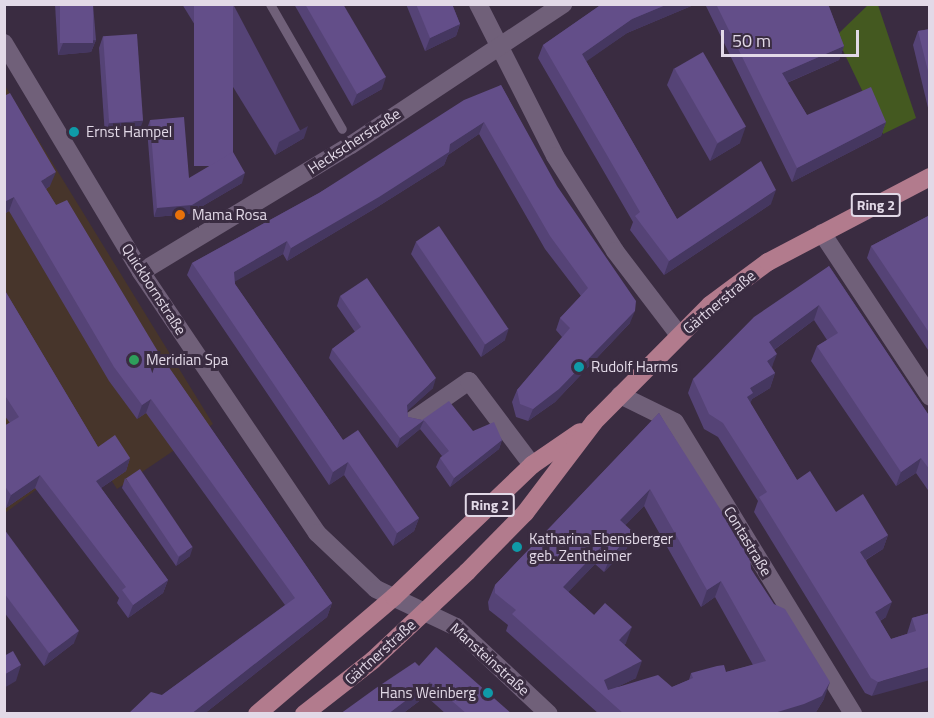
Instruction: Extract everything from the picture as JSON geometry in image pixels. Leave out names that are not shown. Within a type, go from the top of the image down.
[{"type":"main road","name":"Gärtnerstraße","points":[[304,714],[358,674],[427,610],[525,513],[594,422],[679,335],[735,284],[822,233],[930,177]]},
{"type":"main road","name":"Gärtnerstraße","points":[[257,714],[394,597],[532,465],[594,422]]},
{"type":"street","points":[[478,4],[497,49],[603,232],[679,335]]},
{"type":"street","name":"Heckscherstraße","points":[[141,272],[497,49],[563,4]]},
{"type":"street","name":"Quickbornstraße","points":[[4,43],[141,272],[307,520],[360,578],[394,597],[427,610]]},
{"type":"street","points":[[822,233],[930,397]]},
{"type":"street","points":[[413,420],[469,381],[532,465]]},
{"type":"street","name":"Contastraße","points":[[620,395],[675,422],[852,714]]},
{"type":"street","name":"Mansteinstraße","points":[[427,610],[456,627],[549,714]]},
{"type":"lane","points":[[270,4],[342,129]]},
{"type":"shaded area","points":[[4,84],[213,424],[117,489],[91,449],[5,513]]},
{"type":"green space","points":[[868,5],[878,5],[916,118],[883,134],[836,36]]},
{"type":"building","points":[[60,4],[93,4],[93,43],[60,43]]},
{"type":"building","points":[[194,4],[233,4],[233,166],[194,166]]},
{"type":"building","points":[[305,4],[343,4],[386,77],[357,94]]},
{"type":"building","points":[[416,4],[452,4],[460,24],[430,38]]},
{"type":"building","points":[[602,4],[668,4],[632,19],[582,54],[677,219],[761,161],[776,190],[669,261],[635,216],[640,212],[543,45]]},
{"type":"building","points":[[716,4],[828,4],[844,46],[782,73],[807,115],[871,87],[886,122],[797,168]]},
{"type":"building","points":[[930,29],[930,79],[918,31]]},
{"type":"building","points":[[137,34],[143,121],[109,123],[103,36]]},
{"type":"building","points":[[703,52],[746,126],[717,143],[674,68]]},
{"type":"building","points":[[501,85],[557,186],[636,301],[635,311],[559,389],[533,409],[520,404],[517,390],[570,328],[560,318],[588,288],[550,236],[484,122],[450,144],[449,152],[379,197],[291,248],[287,241],[234,272],[235,284],[343,440],[358,430],[419,518],[397,533],[348,462],[333,472],[192,263],[319,193],[464,100]]},
{"type":"building","points":[[10,93],[56,172],[41,181],[56,205],[67,200],[157,350],[332,603],[191,714],[128,714],[151,692],[162,695],[295,598],[151,399],[142,405],[114,367],[14,197],[4,202],[4,96]]},
{"type":"building","points":[[184,117],[189,178],[233,152],[245,173],[192,205],[157,208],[150,120]]},
{"type":"building","points":[[930,215],[930,334],[871,246]]},
{"type":"building","points":[[439,226],[508,329],[485,344],[416,242]]},
{"type":"building","points":[[829,266],[930,417],[930,470],[921,458],[901,472],[817,346],[838,333],[819,305],[769,342],[777,354],[767,361],[775,373],[750,388],[753,393],[747,397],[797,480],[810,471],[836,512],[863,494],[888,535],[860,552],[892,602],[875,612],[891,639],[916,631],[912,618],[930,613],[930,667],[878,682],[871,678],[759,497],[767,492],[723,423],[709,414],[693,379],[754,317]]},
{"type":"building","points":[[367,278],[436,378],[407,405],[408,417],[422,420],[449,401],[473,431],[494,422],[502,440],[454,478],[440,458],[449,451],[424,420],[400,438],[332,349],[361,327],[340,296]]},
{"type":"building","points":[[4,289],[98,447],[115,435],[130,458],[96,481],[168,580],[133,605],[122,590],[126,587],[40,475],[11,495],[4,485],[4,426],[19,417],[4,394]]},
{"type":"building","points":[[659,413],[750,556],[751,569],[774,604],[785,609],[830,682],[822,696],[771,714],[624,714],[512,614],[516,610],[495,593],[495,585]],"holes":[[[650,489],[707,590],[721,581],[766,661],[726,672],[724,665],[691,673],[693,678],[672,687],[658,675],[608,690],[604,680],[642,661],[619,640],[632,627],[605,603],[594,615],[563,587],[601,547],[611,556],[633,532],[620,520]]]},
{"type":"building","points":[[140,469],[193,547],[178,556],[126,479]]},
{"type":"building","points":[[4,529],[79,631],[49,653],[4,593]]},
{"type":"building","points":[[436,647],[512,714],[467,714],[430,682],[388,714],[340,714],[415,662],[419,666]]},
{"type":"building","points":[[13,651],[21,665],[4,675],[4,656]]},
{"type":"place","name":"Ernst Hampel","points":[[74,132]]},
{"type":"place","name":"Mama Rosa","points":[[180,215]]},
{"type":"place","name":"Meridian Spa","points":[[134,360]]},
{"type":"place","name":"Rudolf Harms","points":[[579,367]]},
{"type":"place","name":"Katharina Ebensberger geb. Zentheimer","points":[[517,547]]},
{"type":"place","name":"Hans Weinberg","points":[[488,693]]}]
